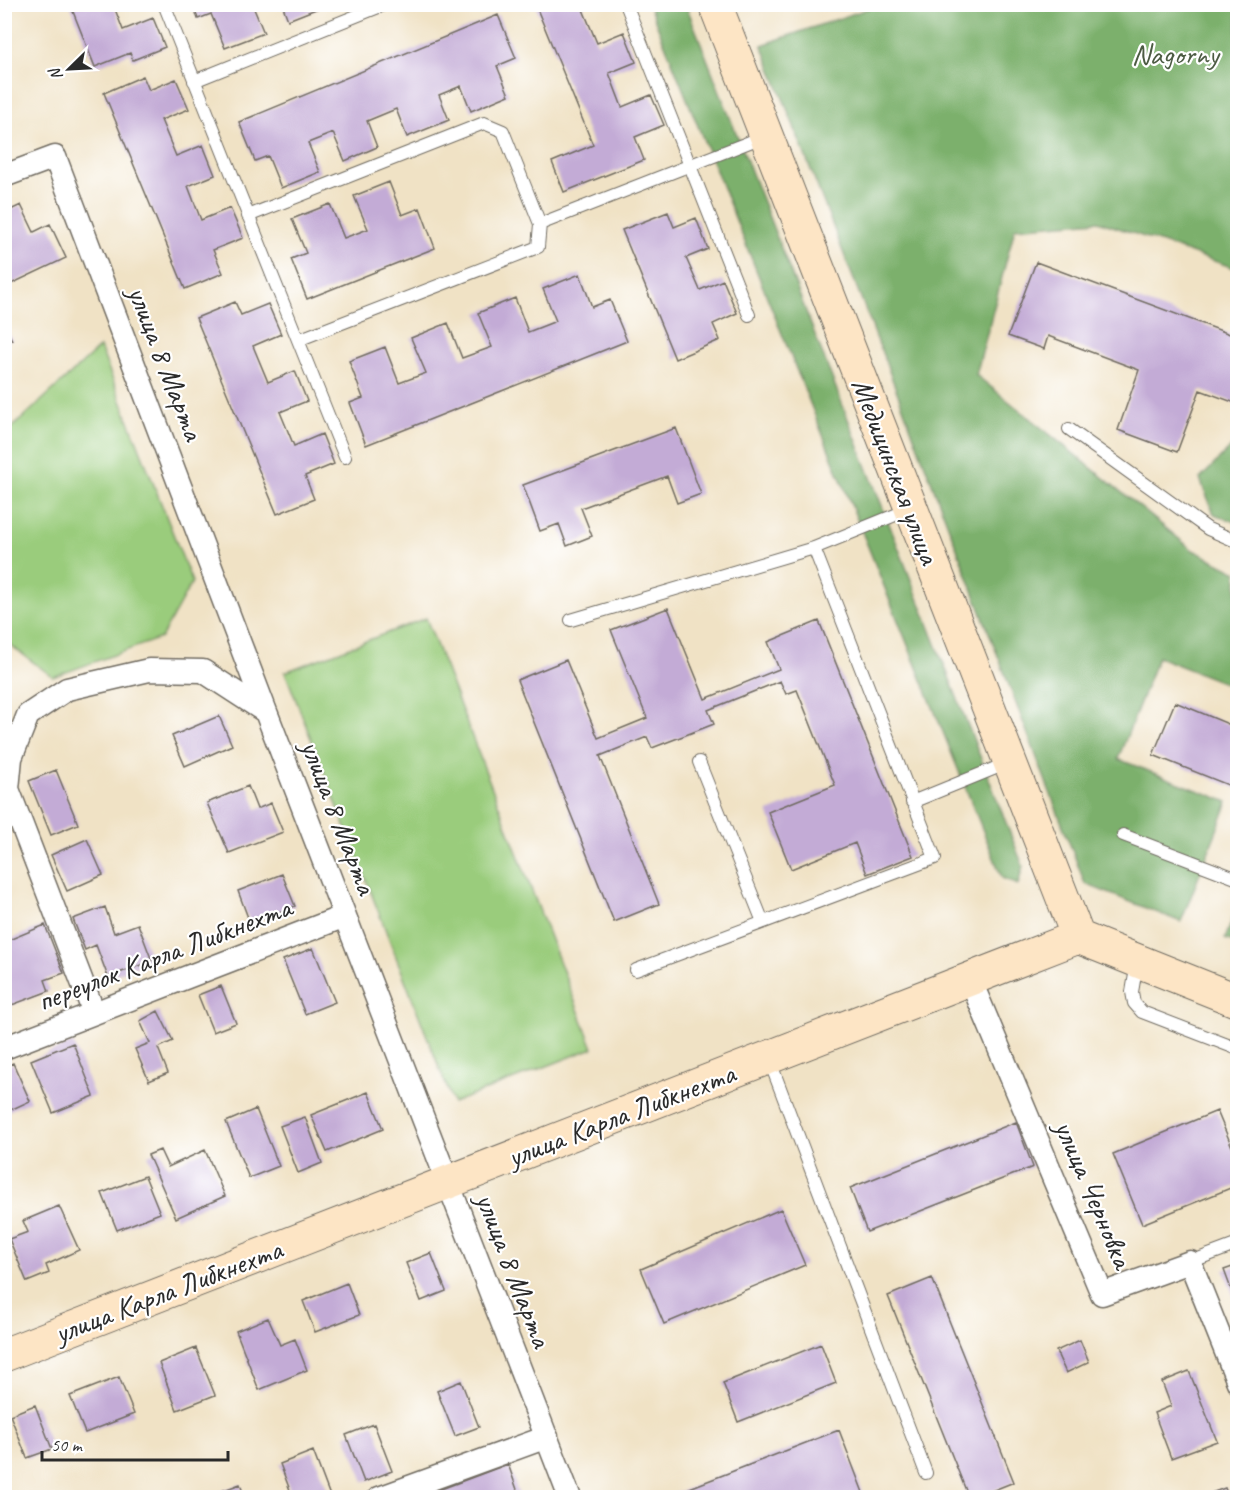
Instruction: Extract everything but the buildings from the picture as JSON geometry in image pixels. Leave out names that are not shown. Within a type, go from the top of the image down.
[{"type":"main road","name":"Медицинская улица","points":[[715,4],[1078,937]]},
{"type":"main road","points":[[1078,937],[1238,1001]]},
{"type":"main road","name":"улица Карла Либкнехта","points":[[4,1355],[1078,937]]},
{"type":"street","name":"улица 8 Марта","points":[[4,176],[55,157],[570,1497]]},
{"type":"street","points":[[94,1013],[8,789],[11,758],[28,715],[67,689],[149,670],[203,671],[266,711]]},
{"type":"street","name":"переулок Карла Либкнехта","points":[[4,1048],[345,916]]},
{"type":"street","name":"улица Черновка","points":[[970,979],[1102,1294],[1190,1262]]},
{"type":"street","points":[[1190,1262],[1238,1382]]},
{"type":"street","points":[[379,1497],[547,1437]]},
{"type":"lane","points":[[164,4],[345,456]]},
{"type":"lane","points":[[194,81],[386,4]]},
{"type":"lane","points":[[626,4],[749,315]]},
{"type":"lane","points":[[248,216],[484,123],[504,131],[540,224],[538,247],[298,340]]},
{"type":"lane","points":[[540,224],[766,136]]},
{"type":"lane","points":[[1069,429],[1208,529],[1238,542]]},
{"type":"lane","points":[[571,620],[814,548],[911,508]]},
{"type":"lane","points":[[636,970],[935,858],[814,548]]},
{"type":"lane","points":[[699,762],[763,922]]},
{"type":"lane","points":[[912,802],[1010,762]]},
{"type":"lane","points":[[1123,836],[1238,879]]},
{"type":"lane","points":[[1137,961],[1132,992],[1134,1003],[1142,1012],[1238,1049]]},
{"type":"lane","points":[[769,1057],[926,1473]]},
{"type":"lane","points":[[1190,1262],[1238,1244]]},
{"type":"green space","points":[[649,5],[686,5],[1023,866],[1018,885],[1002,878]]},
{"type":"green space","name":"Nagorny","points":[[878,5],[1237,5],[1237,269],[1098,221],[1015,228],[976,375],[1193,550],[1237,572],[1237,688],[1158,657],[1118,759],[1228,802],[1181,922],[1085,884],[762,45]]},
{"type":"green space","points":[[100,347],[192,582],[161,638],[53,677],[5,641],[5,434]]},
{"type":"green space","points":[[1236,442],[1238,444],[1237,523],[1214,514],[1200,479]]},
{"type":"green space","points":[[426,618],[593,1048],[453,1103],[285,672]]},
{"type":"green space","points":[[1237,907],[1237,943],[1225,939]]}]
